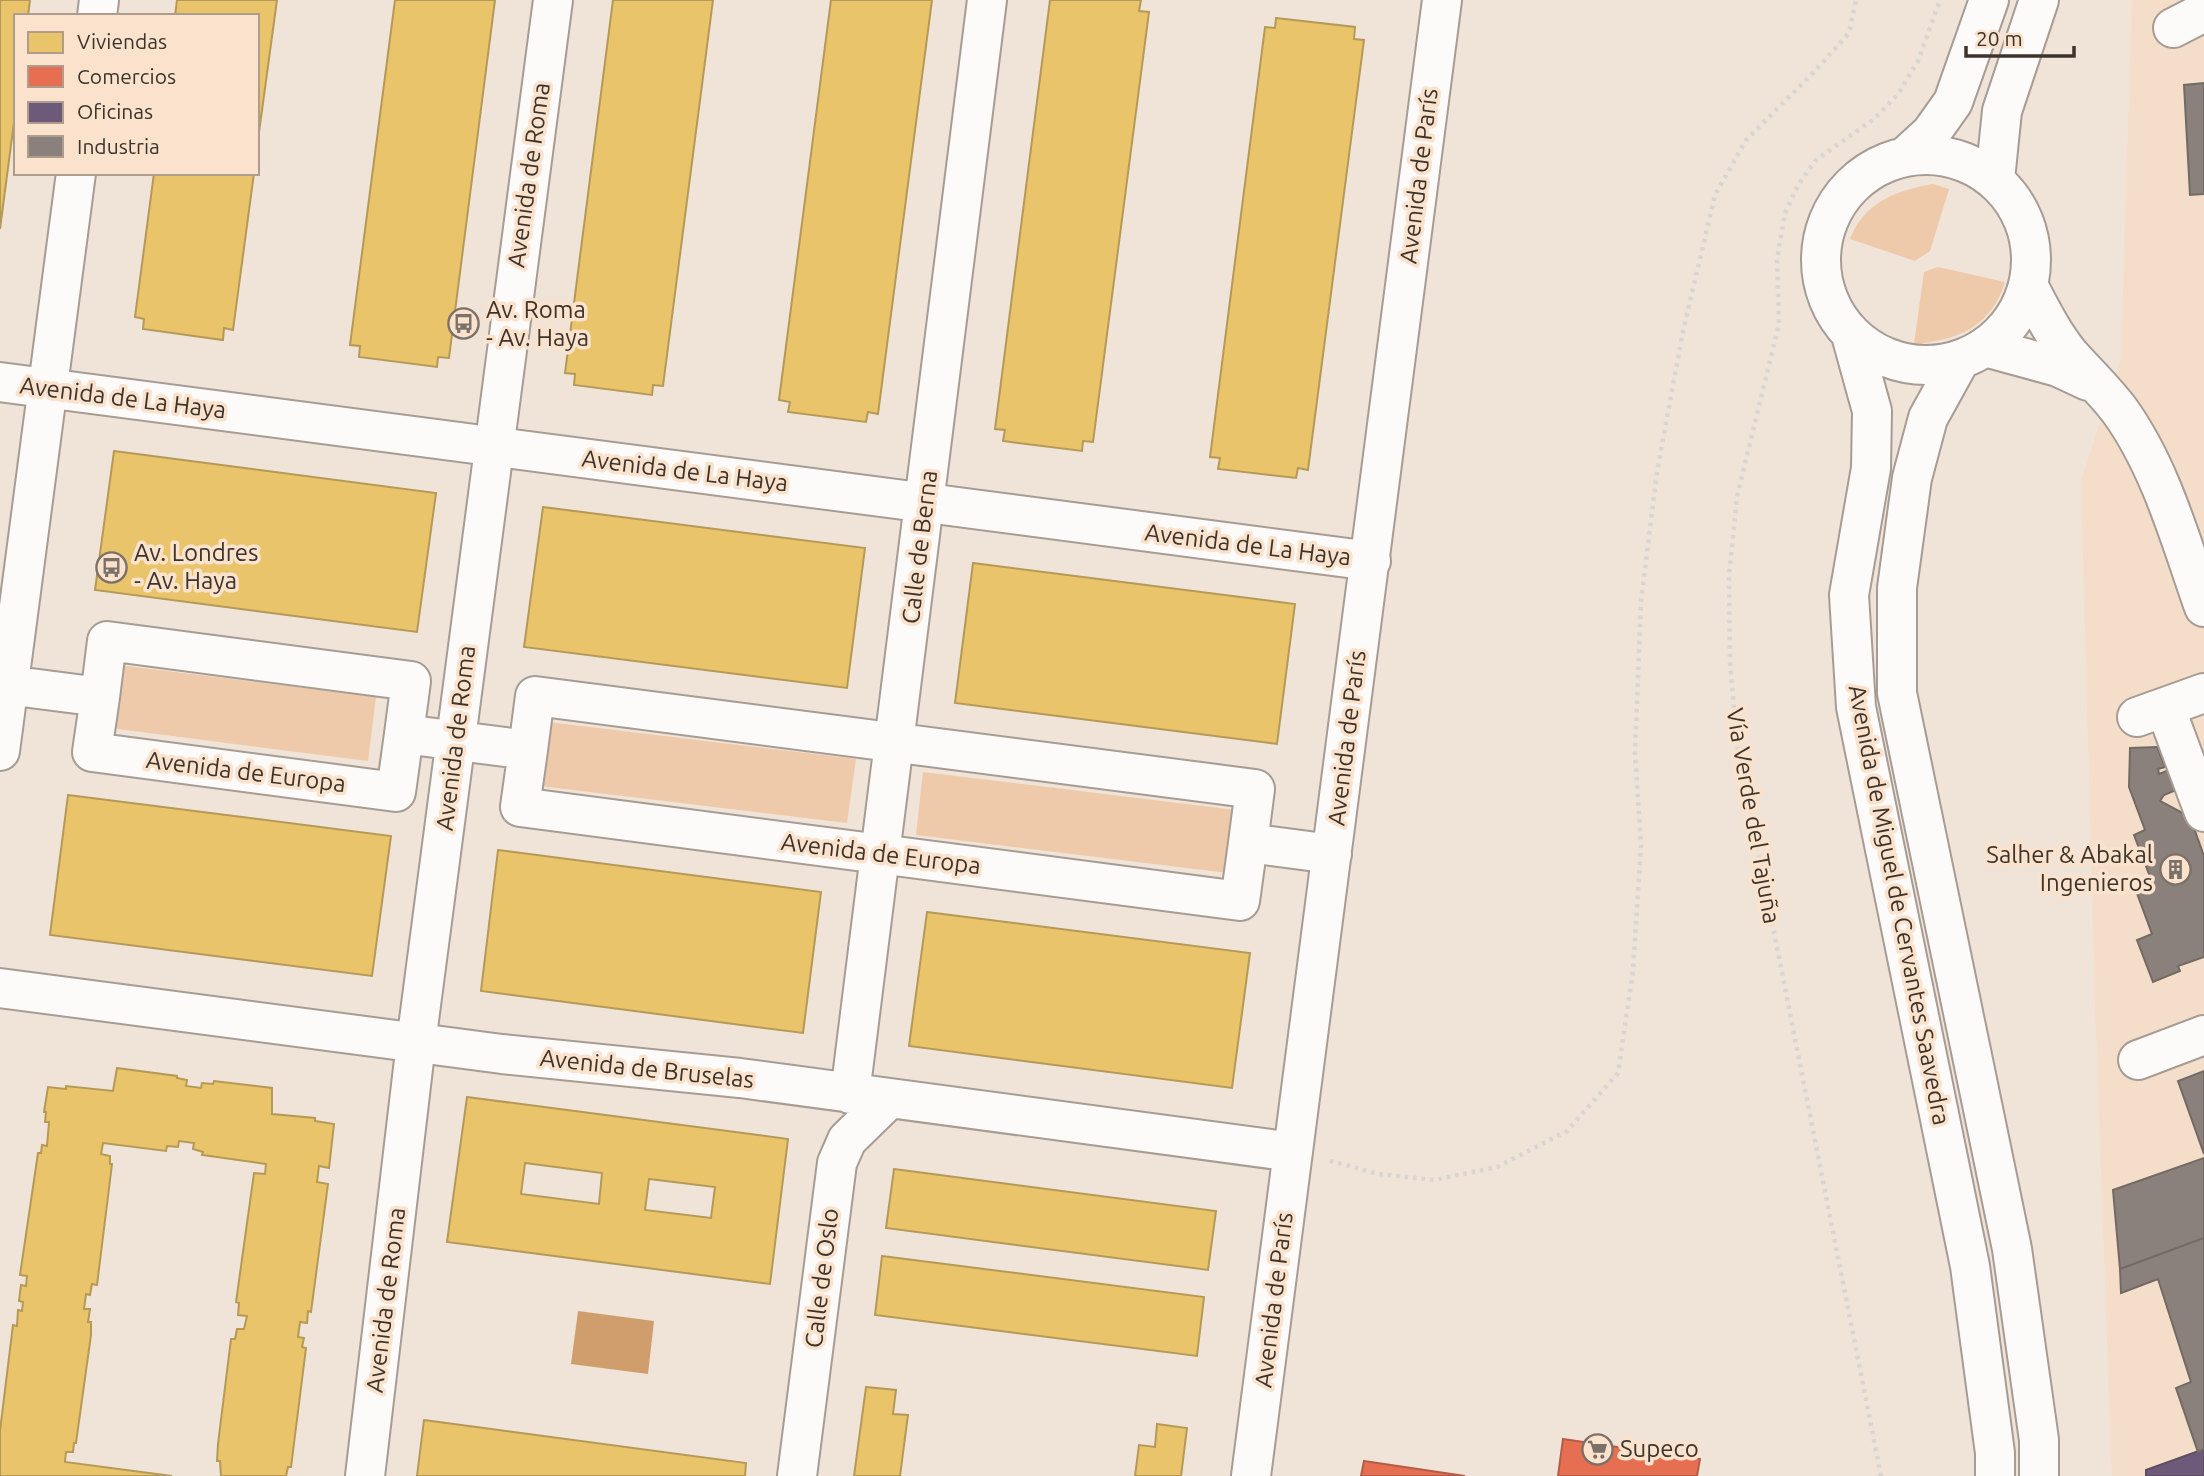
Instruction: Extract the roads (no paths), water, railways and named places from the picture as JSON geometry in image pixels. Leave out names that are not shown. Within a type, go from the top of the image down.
[{"type":"street","name":"Avenida de Roma","points":[[365,1476],[416,1043],[553,0]]},
{"type":"street","name":"Calle de Berna","points":[[850,1094],[987,0]]},
{"type":"street","name":"Avenida de París","points":[[1251,1476],[1442,0]]},
{"type":"street","points":[[1989,0],[1953,102],[1931,133],[1907,155],[1859,178],[1840,197],[1826,223],[1820,244],[1820,268],[1831,307],[1851,335],[1884,357],[1921,365],[1972,354],[2058,367],[2100,387]]},
{"type":"street","points":[[1995,179],[2002,111],[2039,0]]},
{"type":"street","points":[[1907,155],[1958,159],[1995,179],[2018,206],[2031,243],[2029,286],[2010,324],[1972,354]]},
{"type":"street","points":[[0,751],[4,685],[48,388],[76,175]]},
{"type":"street","points":[[2029,286],[2053,331],[2120,412],[2144,452],[2172,516],[2204,607]]},
{"type":"street","name":"Avenida de Miguel de Cervantes Saavedra","points":[[1851,335],[1872,411],[1871,468],[1849,595],[1856,707],[1970,1266],[1995,1453],[1995,1476]]},
{"type":"street","name":"Avenida de Miguel de Cervantes Saavedra","points":[[1972,354],[1928,418],[1912,478],[1897,589],[1897,693],[2012,1250],[2039,1440],[2039,1476]]},
{"type":"street","name":"Avenida de La Haya","points":[[0,382],[1371,561]]},
{"type":"street","name":"Avenida de Europa","points":[[107,641],[411,681],[404,734],[396,792],[92,752],[107,641]]},
{"type":"street","points":[[4,685],[100,697]]},
{"type":"street","points":[[2204,693],[2151,712],[2204,812]]},
{"type":"street","name":"Avenida de Europa","points":[[535,696],[1255,789],[1240,901],[520,807],[528,750],[535,696]]},
{"type":"street","points":[[404,734],[528,750]]},
{"type":"street","points":[[1248,842],[1332,853]]},
{"type":"street","name":"Avenida de Bruselas","points":[[0,988],[502,1054],[740,1077],[1293,1152]]},
{"type":"street","points":[[2138,1060],[2204,1035]]},
{"type":"street","name":"Calle de Oslo","points":[[797,1476],[836,1163],[847,1140],[889,1099]]},
{"type":"place","name":"Av. Roma - Av. Haya","points":[[463,324]]},
{"type":"place","name":"Av. Londres - Av. Haya","points":[[111,567]]},
{"type":"place","name":"Salher & Abakal Ingenieros","points":[[2176,869]]},
{"type":"place","name":"Supeco","points":[[1597,1449]]}]
